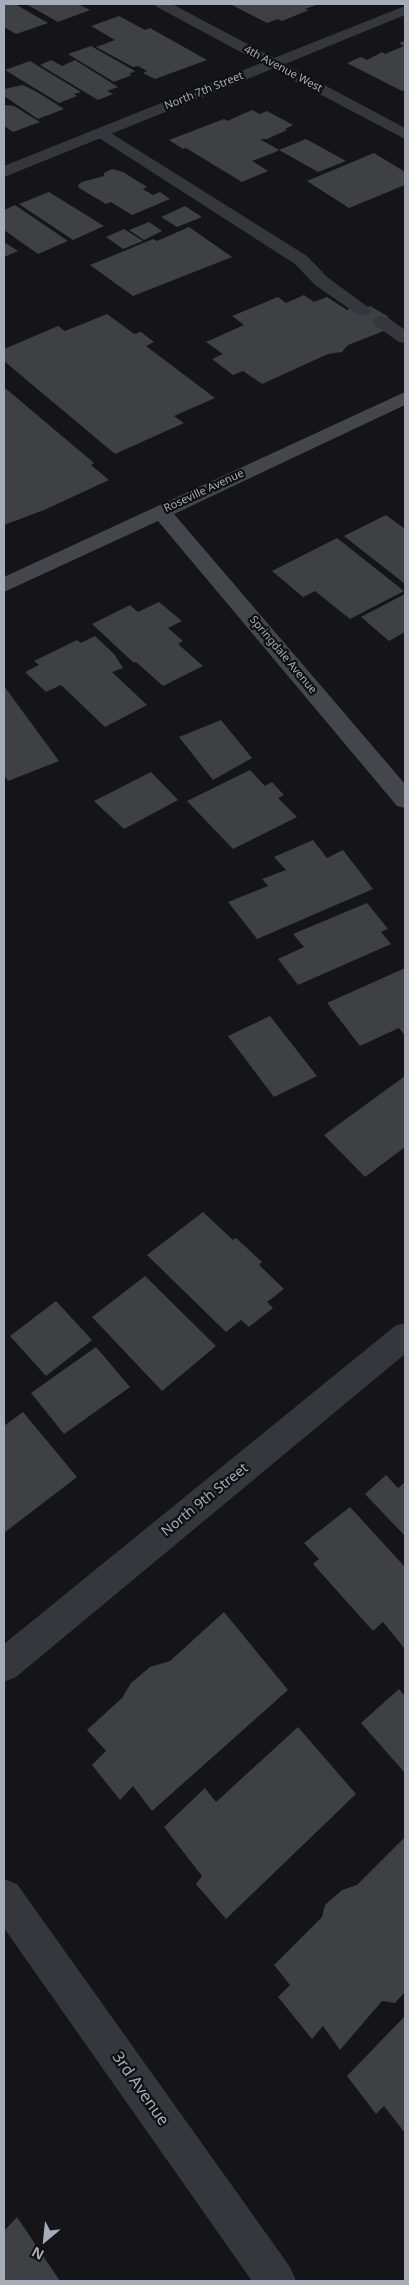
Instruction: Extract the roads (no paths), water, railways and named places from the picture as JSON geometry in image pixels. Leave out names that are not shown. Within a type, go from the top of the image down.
[{"type":"street","name":"4th Avenue West","points":[[162,4],[405,134]]},
{"type":"street","name":"North 7th Street","points":[[4,172],[405,10]]},
{"type":"street","name":"Roseville Avenue","points":[[4,585],[161,510],[405,398]]},
{"type":"street","name":"Springdale Avenue","points":[[161,510],[405,800]]},
{"type":"street","name":"North 9th Street","points":[[4,1665],[405,1336]]},
{"type":"street","name":"3rd Avenue","points":[[4,1897],[276,2281]]},
{"type":"lane","points":[[101,133],[301,260],[321,281],[363,310]]},
{"type":"lane","points":[[381,321],[405,338]]}]
